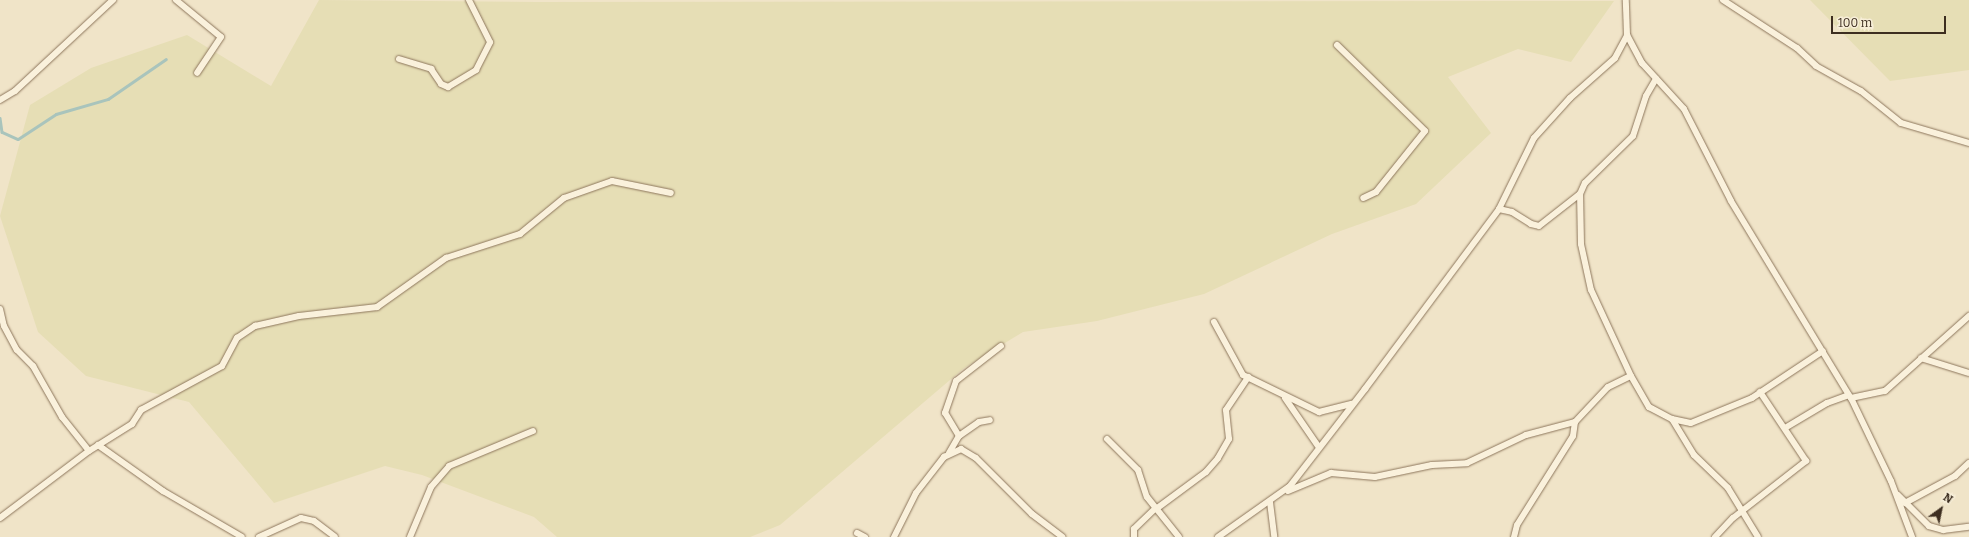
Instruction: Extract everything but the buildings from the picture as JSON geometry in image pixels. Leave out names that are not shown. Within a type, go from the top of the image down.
[{"type":"street","points":[[0,100],[15,91],[113,0]]},
{"type":"street","points":[[176,0],[221,37],[197,73]]},
{"type":"street","points":[[400,60],[431,69],[441,84],[448,87],[476,70],[490,42],[469,0]]},
{"type":"street","points":[[1626,0],[1627,35],[1642,63],[1684,109],[1732,201],[1850,397],[1895,491],[1912,537]]},
{"type":"street","points":[[1723,0],[1797,48],[1816,66],[1861,91],[1902,123],[1969,143]]},
{"type":"street","points":[[1283,493],[1318,446],[1353,404],[1499,209],[1534,138],[1570,98],[1615,58],[1627,35]]},
{"type":"street","points":[[1337,45],[1425,131],[1376,192],[1363,198]]},
{"type":"street","points":[[1656,79],[1646,96],[1633,136],[1585,183],[1580,194],[1581,244],[1590,290],[1631,376],[1649,407],[1672,419],[1692,423],[1760,392],[1823,350]]},
{"type":"street","points":[[0,518],[89,451],[132,424],[141,410],[222,366],[237,338],[255,326],[299,316],[377,307],[446,258],[520,234],[564,198],[612,180],[671,193]]},
{"type":"street","points":[[1499,209],[1539,226],[1580,194]]},
{"type":"street","points":[[0,309],[4,326],[17,350],[33,366],[62,417],[89,451]]},
{"type":"street","points":[[1785,428],[1827,403],[1850,397],[1885,391],[1969,316]]},
{"type":"street","points":[[1214,322],[1238,369],[1248,377],[1285,398],[1319,412],[1353,404]]},
{"type":"street","points":[[959,436],[945,413],[956,381],[1001,346]]},
{"type":"street","points":[[1922,358],[1969,373]]},
{"type":"street","points":[[1218,537],[1283,493],[1331,473],[1375,477],[1432,465],[1471,462],[1526,435],[1575,422],[1608,387],[1631,376]]},
{"type":"street","points":[[1134,537],[1134,529],[1156,509],[1206,472],[1218,458],[1229,439],[1226,410],[1248,377]]},
{"type":"street","points":[[1715,537],[1743,510],[1806,461],[1760,392]]},
{"type":"street","points":[[1285,398],[1318,446]]},
{"type":"street","points":[[1672,419],[1694,455],[1728,488],[1743,510],[1758,537]]},
{"type":"street","points":[[894,537],[910,501],[949,454],[959,436],[979,422],[990,420]]},
{"type":"street","points":[[1514,537],[1517,525],[1573,436],[1575,422]]},
{"type":"street","points":[[410,537],[430,487],[449,466],[533,431]]},
{"type":"street","points":[[1107,439],[1138,470],[1147,497],[1179,537]]},
{"type":"street","points":[[98,445],[163,491],[242,537]]},
{"type":"street","points":[[949,454],[961,449],[976,458],[1032,514],[1062,537]]},
{"type":"street","points":[[1905,503],[1958,474],[1969,463]]},
{"type":"street","points":[[1895,491],[1905,503],[1934,528],[1969,527]]},
{"type":"street","points":[[1270,502],[1274,537]]},
{"type":"street","points":[[259,537],[301,518],[314,521],[335,537]]},
{"type":"street","points":[[857,533],[865,537]]},
{"type":"shaded area","points":[[319,0],[536,2],[1614,1],[1571,62],[1518,49],[1448,77],[1491,133],[1416,204],[1332,234],[1204,294],[1097,321],[1023,332],[964,368],[780,525],[750,537],[557,537],[534,517],[422,475],[385,466],[274,503],[189,402],[86,376],[38,332],[0,216],[30,105],[91,68],[187,35],[271,86]]},
{"type":"shaded area","points":[[1810,0],[1969,0],[1969,70],[1890,81]]},
{"type":"waterway","points":[[0,118],[2,132],[18,139],[56,114],[108,99],[166,59]]}]
